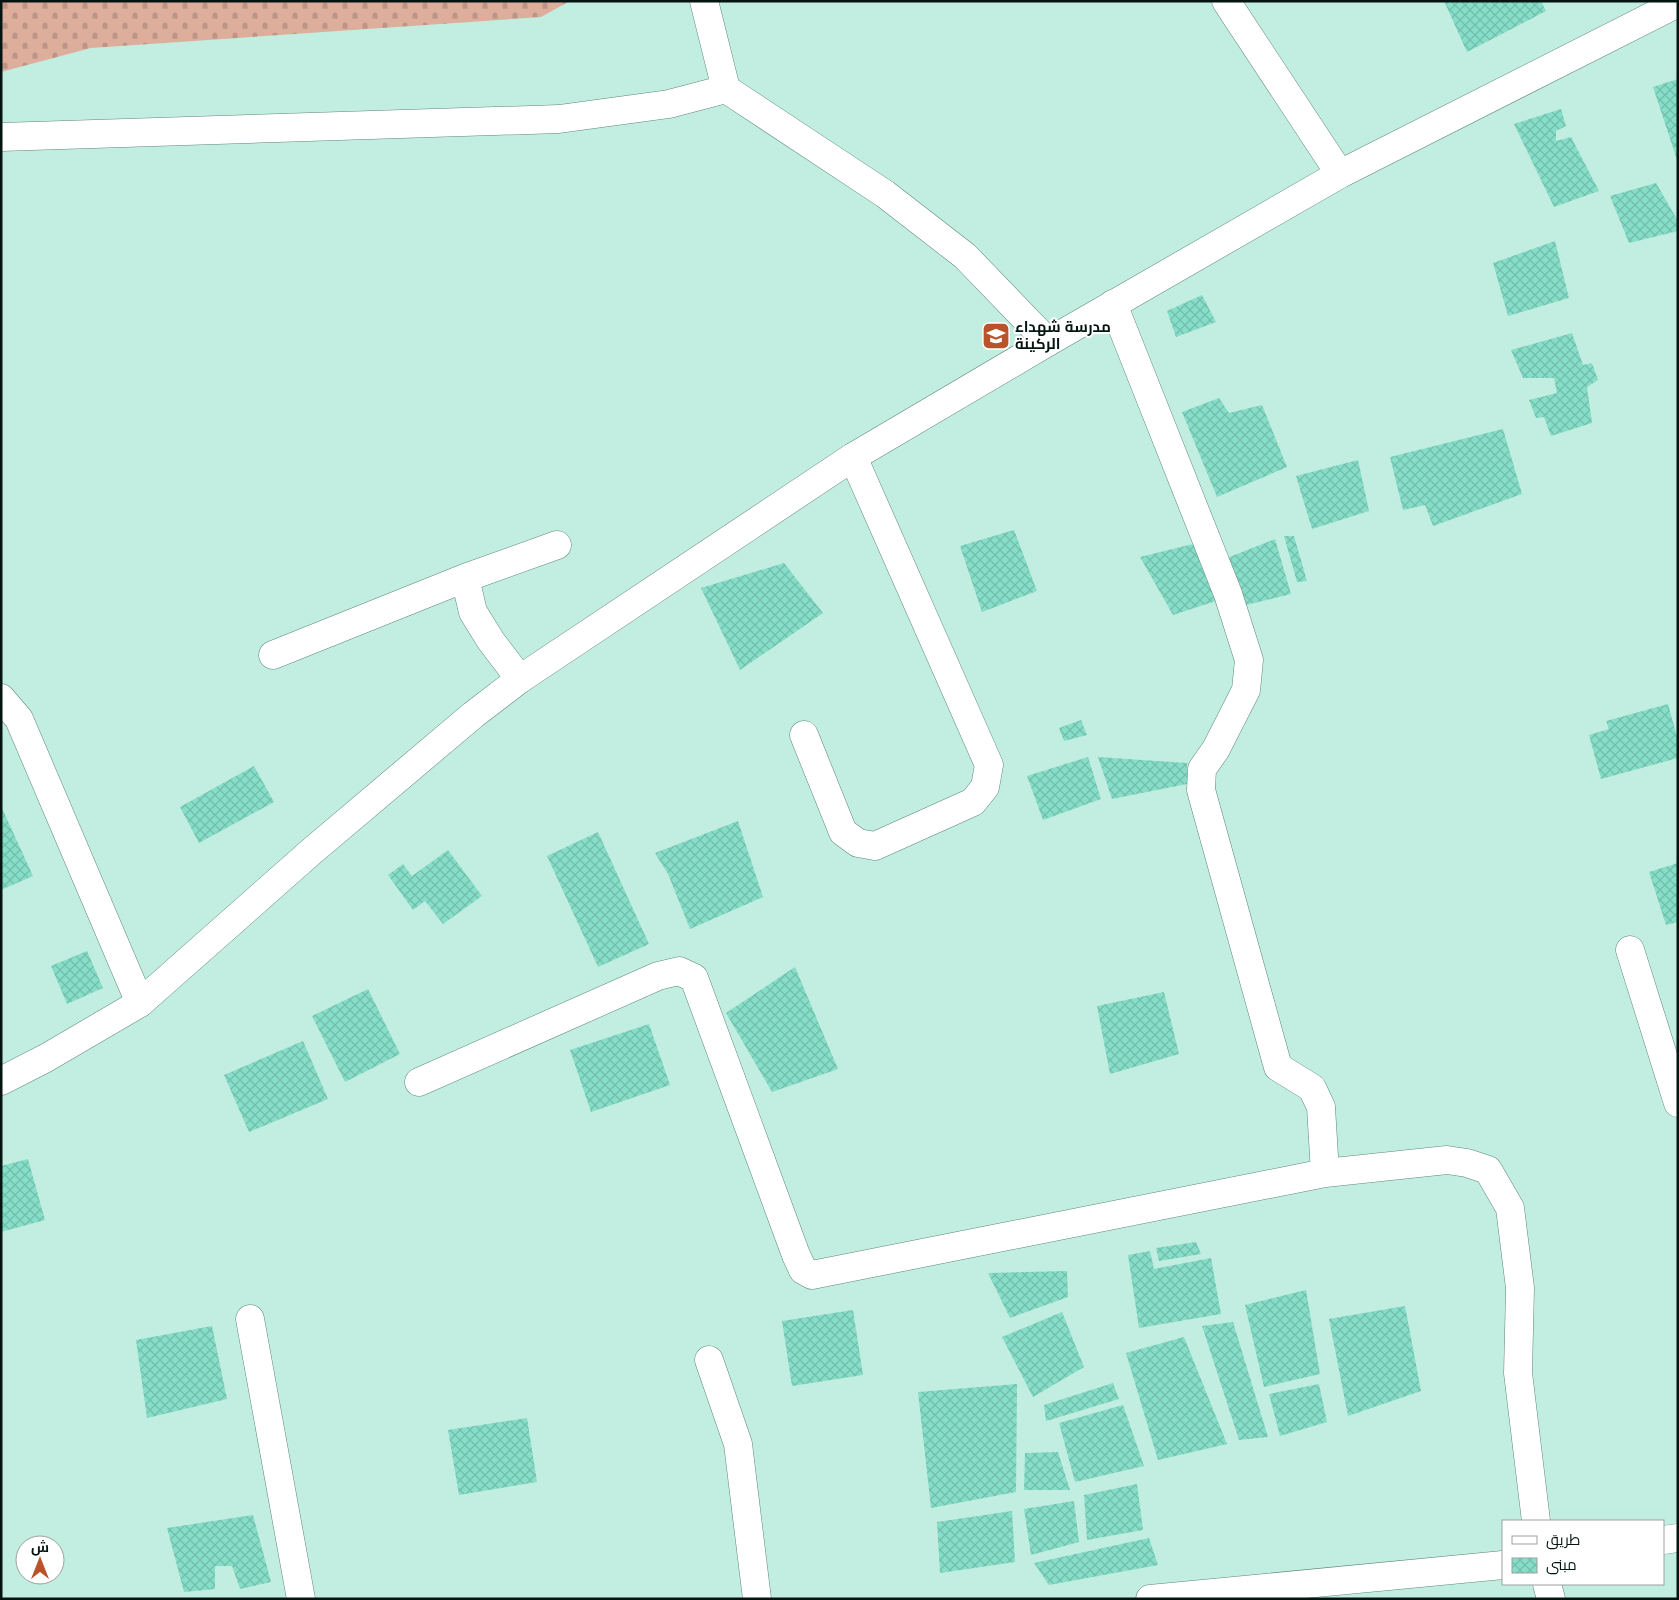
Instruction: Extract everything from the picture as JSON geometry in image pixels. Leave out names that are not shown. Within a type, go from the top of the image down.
[{"type":"street","points":[[704,1],[726,89],[885,194],[965,256],[1048,342]]},
{"type":"street","points":[[1226,1],[1340,174]]},
{"type":"street","points":[[1,1081],[46,1058],[140,1003],[319,845],[473,715],[520,679],[853,458],[1113,304],[1340,174],[1678,3]]},
{"type":"street","points":[[1,137],[559,119],[669,104],[726,89]]},
{"type":"street","points":[[1113,304],[1228,594],[1249,660],[1246,690],[1216,749],[1202,769],[1201,790],[1278,1067],[1312,1088],[1321,1107],[1325,1173]]},
{"type":"street","points":[[804,735],[844,832],[858,843],[875,846],[973,802],[985,787],[989,765],[853,458]]},
{"type":"street","points":[[273,655],[464,578],[557,545]]},
{"type":"street","points":[[464,578],[473,612],[491,641],[520,679]]},
{"type":"street","points":[[1,698],[19,719],[140,1003]]},
{"type":"street","points":[[1630,950],[1678,1104]]},
{"type":"street","points":[[419,1082],[658,976],[679,971],[694,978],[796,1255],[803,1270],[812,1275],[1325,1173],[1447,1160],[1468,1163],[1488,1170],[1510,1208],[1520,1288],[1518,1373],[1536,1520]]},
{"type":"street","points":[[250,1319],[301,1599]]},
{"type":"street","points":[[709,1360],[738,1444],[757,1599]]},
{"type":"street","points":[[1664,1540],[1678,1538]]},
{"type":"street","points":[[1150,1599],[1502,1565]]},
{"type":"street","points":[[1547,1585],[1551,1599]]},
{"type":"green space","points":[[1,1],[570,1],[541,17],[91,48],[1,72]]},
{"type":"building","points":[[1444,1],[1541,1],[1546,11],[1467,52]]},
{"type":"building","points":[[1678,79],[1678,160],[1677,160],[1653,87]]},
{"type":"building","points":[[1561,109],[1566,126],[1556,131],[1556,141],[1571,137],[1599,191],[1554,207],[1514,124]]},
{"type":"building","points":[[1656,183],[1678,221],[1678,231],[1629,243],[1610,196]]},
{"type":"building","points":[[1555,241],[1569,298],[1508,316],[1493,263]]},
{"type":"building","points":[[1202,295],[1216,322],[1176,337],[1167,311]]},
{"type":"building","points":[[1572,333],[1583,365],[1592,363],[1598,380],[1587,387],[1592,423],[1551,436],[1544,417],[1536,418],[1529,400],[1557,393],[1554,378],[1523,378],[1511,350]]},
{"type":"building","points":[[1219,398],[1229,413],[1262,405],[1287,467],[1217,497],[1182,412]]},
{"type":"building","points":[[1503,429],[1522,494],[1433,526],[1425,505],[1403,510],[1390,457]]},
{"type":"building","points":[[1358,460],[1369,511],[1312,529],[1296,476]]},
{"type":"building","points":[[1014,530],[1037,591],[982,612],[960,546]]},
{"type":"building","points":[[1284,536],[1294,536],[1307,581],[1297,582]]},
{"type":"building","points":[[1275,539],[1291,594],[1246,605],[1227,558]]},
{"type":"building","points":[[1197,543],[1222,599],[1173,615],[1140,557]]},
{"type":"building","points":[[784,563],[823,613],[740,670],[701,588]]},
{"type":"building","points":[[1668,704],[1678,740],[1678,758],[1601,779],[1589,735],[1609,729],[1606,721]]},
{"type":"building","points":[[1081,720],[1087,735],[1064,741],[1059,728]]},
{"type":"building","points":[[1088,757],[1101,799],[1043,820],[1027,776]]},
{"type":"building","points":[[1098,757],[1187,763],[1187,784],[1112,799]]},
{"type":"building","points":[[254,766],[274,802],[199,843],[180,807]]},
{"type":"building","points":[[1,806],[33,876],[1,890]]},
{"type":"building","points":[[738,821],[763,897],[690,929],[668,874],[655,853]]},
{"type":"building","points":[[598,832],[649,944],[598,967],[547,856]]},
{"type":"building","points":[[448,850],[482,896],[443,924],[425,901],[413,910],[388,875],[403,864],[412,876]]},
{"type":"building","points":[[1678,863],[1678,922],[1666,925],[1649,872]]},
{"type":"building","points":[[87,951],[103,988],[67,1004],[51,966]]},
{"type":"building","points":[[795,967],[838,1069],[772,1092],[726,1013]]},
{"type":"building","points":[[368,989],[400,1054],[345,1082],[312,1016]]},
{"type":"building","points":[[1164,992],[1179,1054],[1110,1074],[1097,1006]]},
{"type":"building","points":[[649,1024],[670,1085],[591,1112],[570,1050]]},
{"type":"building","points":[[303,1041],[328,1099],[249,1132],[224,1075]]},
{"type":"building","points":[[28,1159],[45,1220],[1,1232],[1,1166]]},
{"type":"building","points":[[1196,1242],[1201,1254],[1159,1261],[1156,1248]]},
{"type":"building","points":[[1150,1251],[1154,1269],[1211,1258],[1221,1314],[1139,1328],[1128,1255]]},
{"type":"building","points":[[1067,1271],[1068,1297],[1010,1318],[988,1273]]},
{"type":"building","points":[[1306,1290],[1320,1374],[1264,1387],[1245,1305]]},
{"type":"building","points":[[1405,1306],[1421,1391],[1348,1416],[1329,1319]]},
{"type":"building","points":[[853,1310],[863,1375],[792,1386],[782,1321]]},
{"type":"building","points":[[1062,1312],[1084,1367],[1033,1397],[1002,1337]]},
{"type":"building","points":[[1233,1322],[1268,1437],[1239,1440],[1202,1326]]},
{"type":"building","points":[[212,1326],[227,1399],[147,1418],[136,1340]]},
{"type":"building","points":[[1184,1337],[1227,1444],[1158,1460],[1126,1353]]},
{"type":"building","points":[[1113,1383],[1119,1399],[1046,1421],[1044,1405]]},
{"type":"building","points":[[1017,1384],[1016,1492],[931,1508],[918,1392]]},
{"type":"building","points":[[1319,1384],[1327,1422],[1280,1436],[1269,1394]]},
{"type":"building","points":[[1123,1405],[1144,1466],[1075,1482],[1059,1423]]},
{"type":"building","points":[[527,1418],[537,1482],[459,1495],[448,1430]]},
{"type":"building","points":[[1058,1452],[1070,1490],[1024,1490],[1025,1453]]},
{"type":"building","points":[[1137,1484],[1143,1530],[1087,1540],[1084,1495]]},
{"type":"building","points":[[1074,1501],[1079,1542],[1031,1555],[1024,1509]]},
{"type":"building","points":[[1012,1511],[1015,1562],[940,1573],[937,1522]]},
{"type":"building","points":[[253,1515],[271,1582],[240,1589],[232,1566],[215,1566],[215,1589],[184,1592],[167,1528]]},
{"type":"building","points":[[1149,1538],[1158,1565],[1049,1585],[1034,1563]]},
{"type":"place","name":"مدرسة شهداء الركينة","points":[[996,336]]}]
